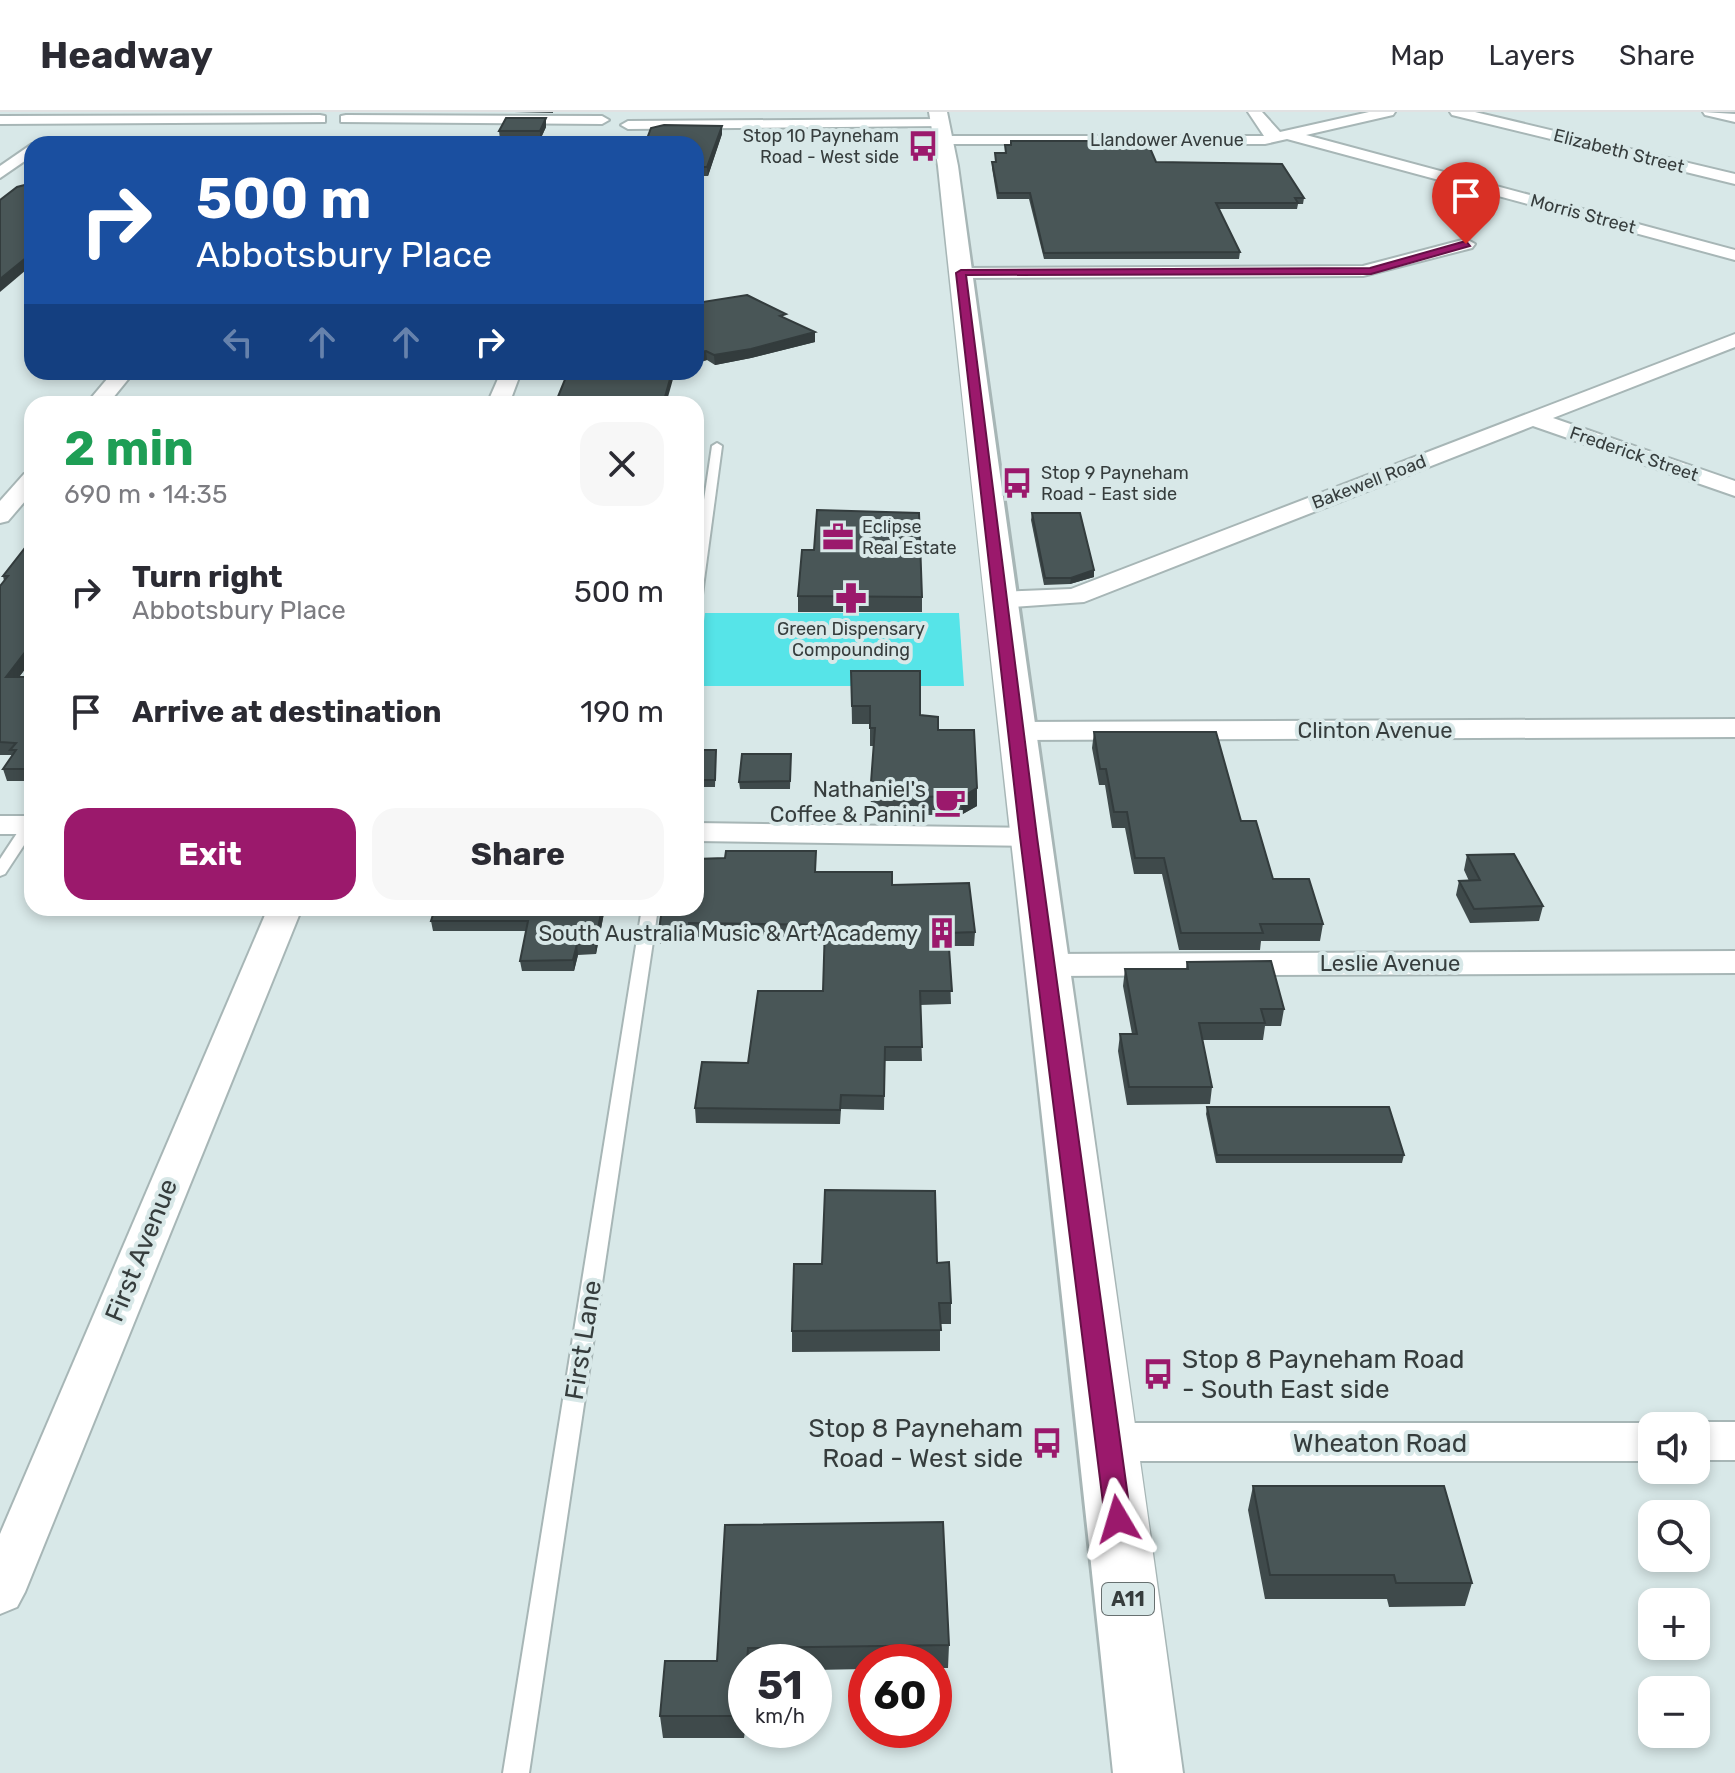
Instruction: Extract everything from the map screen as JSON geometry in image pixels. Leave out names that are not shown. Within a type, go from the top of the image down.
[{"type":"main road","name":"A11","points":[[939,125],[961,273],[1028,837],[1109,1442],[1148,1773]]},
{"type":"street","points":[[1255,112],[1269,132],[1286,137]]},
{"type":"street","name":"Llandower Avenue","points":[[0,120],[617,120],[939,125],[1286,137],[1388,112]]},
{"type":"street","name":"Elizabeth Street","points":[[1457,112],[1735,179]]},
{"type":"street","points":[[1710,112],[1735,118]]},
{"type":"street","points":[[49,136],[69,121]]},
{"type":"street","name":"Morris Street","points":[[1286,137],[1735,255]]},
{"type":"street","points":[[0,173],[24,155]]},
{"type":"street","points":[[961,273],[1371,271],[1466,244]]},
{"type":"street","name":"Bakewell Road","points":[[999,600],[1075,597],[1729,346]]},
{"type":"street","points":[[104,396],[117,380]]},
{"type":"street","name":"Frederick Street","points":[[1534,419],[1729,487]]},
{"type":"street","points":[[1729,487],[1735,510]]},
{"type":"street","points":[[0,516],[24,488]]},
{"type":"street","name":"Clinton Avenue","points":[[1016,731],[1735,728]]},
{"type":"street","points":[[704,832],[1028,837]]},
{"type":"street","name":"First Avenue","points":[[0,1592],[282,916]]},
{"type":"street","name":"Leslie Avenue","points":[[1046,965],[1735,962]]},
{"type":"street","points":[[1710,1441],[1735,1441]]},
{"type":"street","name":"Wheaton Road","points":[[1109,1442],[1638,1442]]},
{"type":"lane","points":[[704,538],[717,446]]},
{"type":"lane","points":[[0,871],[23,824]]},
{"type":"lane","name":"First Lane","points":[[516,1773],[649,916]]},
{"type":"shaded area","points":[[705,613],[959,613],[964,686],[704,686]]},
{"type":"building","points":[[506,118],[546,118],[540,131],[499,131]]},
{"type":"building","points":[[664,125],[722,126],[707,167],[704,167],[704,136],[648,136],[651,128]]},
{"type":"building","points":[[1011,141],[1147,141],[1156,162],[1282,164],[1304,198],[1295,198],[1298,203],[1216,203],[1240,252],[1044,253],[1030,193],[998,193],[992,162],[996,162],[995,153],[1006,153],[1005,145],[1011,145]]},
{"type":"building","points":[[24,185],[24,260],[0,279],[0,200]]},
{"type":"building","points":[[747,295],[786,314],[780,316],[815,332],[714,355],[704,351],[704,302]]},
{"type":"building","points":[[565,380],[670,380],[665,396],[558,396]]},
{"type":"building","points":[[817,510],[919,513],[922,597],[798,596],[802,550],[814,550]]},
{"type":"building","points":[[1032,513],[1080,513],[1094,570],[1071,578],[1045,578]]},
{"type":"building","points":[[24,549],[24,653],[6,677],[24,677],[24,769],[3,769],[16,750],[10,750],[16,743],[0,742],[0,586],[8,576],[3,576]]},
{"type":"building","points":[[851,671],[920,671],[920,715],[938,717],[938,730],[974,730],[977,788],[962,797],[870,796],[875,728],[870,728],[870,706],[852,706]]},
{"type":"building","points":[[1094,732],[1216,732],[1241,821],[1256,821],[1273,879],[1309,879],[1323,924],[1260,924],[1263,933],[1181,933],[1164,858],[1135,858],[1127,812],[1114,812],[1106,769],[1100,769]]},
{"type":"building","points":[[704,750],[716,750],[715,780],[704,780]]},
{"type":"building","points":[[742,754],[791,754],[790,781],[739,782]]},
{"type":"building","points":[[726,851],[816,851],[815,872],[892,872],[892,885],[969,883],[975,932],[948,933],[952,991],[920,991],[922,1047],[885,1047],[884,1096],[841,1095],[840,1110],[695,1108],[702,1062],[748,1063],[758,991],[823,991],[825,925],[689,923],[688,930],[659,930],[661,916],[704,916],[704,859],[725,858]]},
{"type":"building","points":[[1514,854],[1543,906],[1474,909],[1459,881],[1480,880],[1467,855]]},
{"type":"building","points":[[433,916],[600,916],[595,944],[577,944],[573,960],[520,961],[528,921],[431,921]]},
{"type":"building","points":[[1271,961],[1284,1009],[1261,1009],[1265,1023],[1199,1023],[1212,1087],[1129,1087],[1120,1034],[1137,1034],[1125,969],[1188,969],[1187,962]]},
{"type":"building","points":[[1207,1107],[1389,1107],[1404,1155],[1217,1155]]},
{"type":"building","points":[[825,1190],[935,1191],[937,1263],[949,1262],[951,1303],[939,1303],[941,1330],[792,1331],[794,1264],[822,1264]]},
{"type":"building","points":[[1253,1486],[1444,1486],[1472,1583],[1396,1583],[1394,1575],[1270,1575]]},
{"type":"building","points":[[943,1522],[949,1644],[832,1647],[832,1644],[728,1644],[728,1716],[660,1716],[665,1661],[717,1661],[725,1525]]},
{"type":"place","name":"Stop 10 Payneham Road - West side","points":[[923,146]]},
{"type":"place","name":"Stop 9 Payneham Road - East side","points":[[1017,483]]},
{"type":"place","name":"Eclipse Real Estate","points":[[838,537]]},
{"type":"place","name":"Green Dispensary Compounding","points":[[851,598]]},
{"type":"place","name":"Nathaniel's Coffee & Panini","points":[[950,802]]},
{"type":"place","name":"South Australia Music & Art Academy","points":[[942,933]]},
{"type":"place","name":"Stop 8 Payneham Road - South East side","points":[[1158,1374]]},
{"type":"place","name":"Stop 8 Payneham Road - West side","points":[[1047,1443]]},
{"type":"route","points":[[1118,1519],[1028,837],[961,273],[1371,271],[1466,244]]}]
